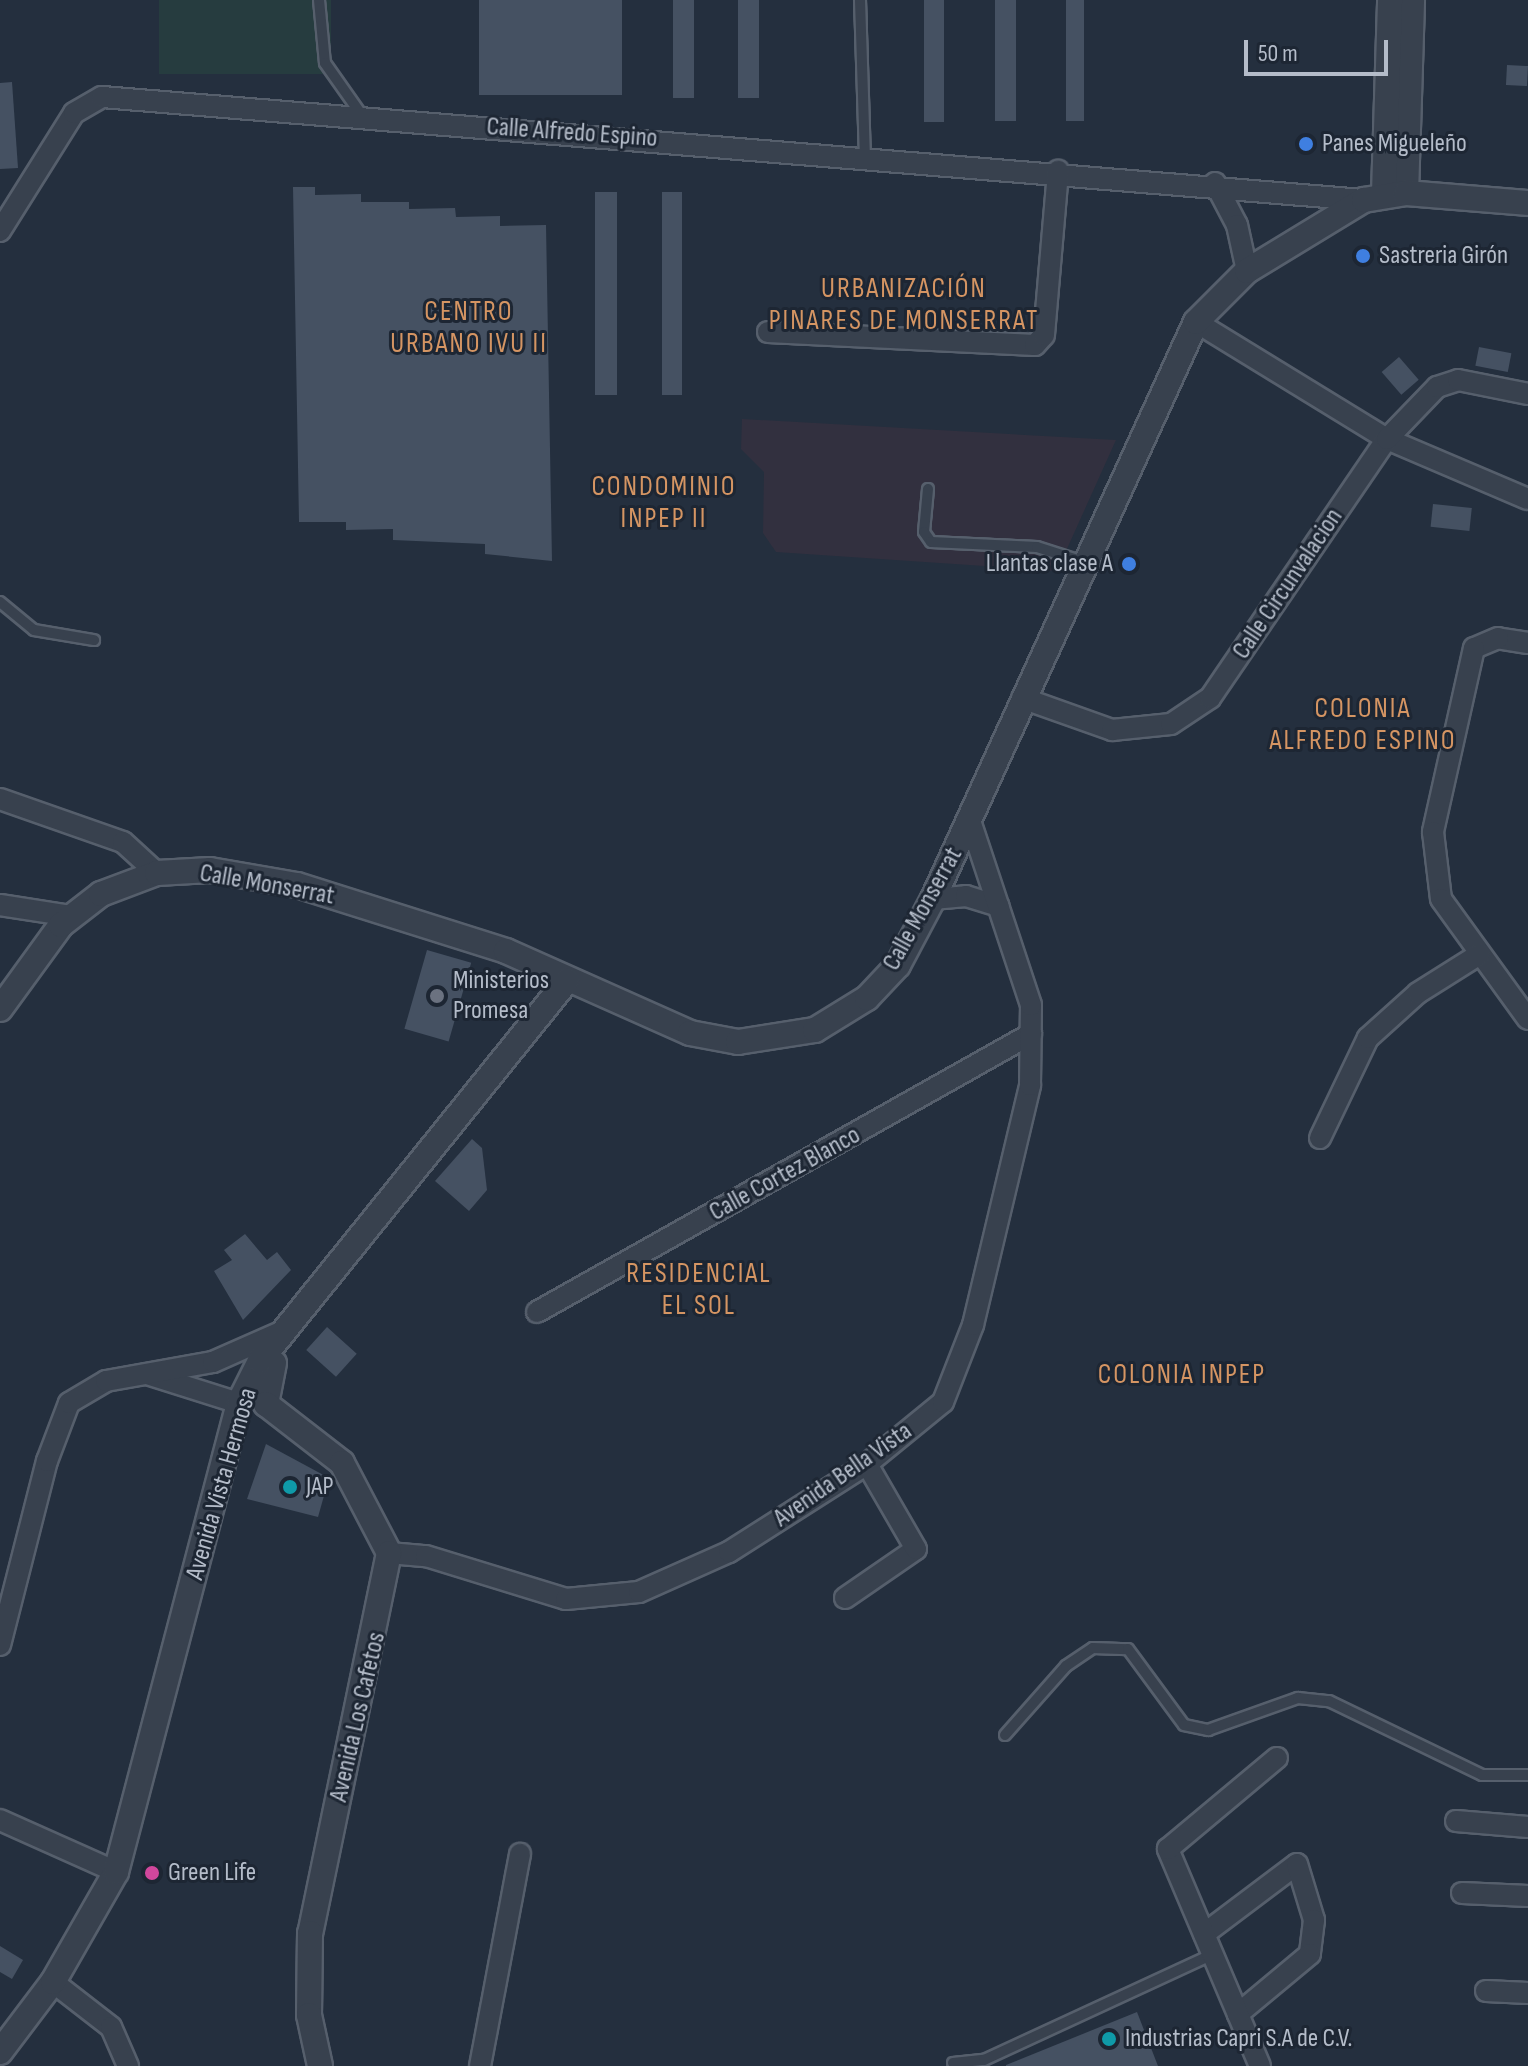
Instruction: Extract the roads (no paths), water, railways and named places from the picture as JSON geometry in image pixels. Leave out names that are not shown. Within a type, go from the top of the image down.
[{"type":"street","points":[[1385,196],[1390,0]]},
{"type":"street","points":[[1385,196],[1412,0]]},
{"type":"street","name":"Calle Alfredo Espino","points":[[0,231],[90,99],[363,117],[1385,196]]},
{"type":"street","points":[[768,332],[1035,345],[1044,335],[1058,171]]},
{"type":"street","points":[[1215,183],[1237,225],[1247,271]]},
{"type":"street","points":[[1385,196],[1528,203]]},
{"type":"street","name":"Calle Monserrat","points":[[0,1009],[70,916],[115,887],[157,873],[210,870],[297,885],[506,951],[567,981],[690,1033],[779,1040],[815,1030],[867,998],[898,965],[970,821],[1022,698],[1196,322],[1247,271],[1385,196]]},
{"type":"street","points":[[1196,322],[1387,439],[1528,499]]},
{"type":"street","name":"Calle Circunvalacion","points":[[1022,698],[1080,724],[1143,731],[1171,724],[1210,698],[1387,439],[1437,387],[1458,380],[1528,394]]},
{"type":"street","points":[[1528,643],[1498,638],[1474,648],[1433,832],[1441,899],[1528,1019]]},
{"type":"street","points":[[0,799],[123,842],[157,873]]},
{"type":"street","name":"Avenida Bella Vista","points":[[389,1553],[426,1556],[557,1597],[615,1599],[699,1570],[867,1464],[943,1402],[973,1325],[1030,1085],[1031,1005],[970,821]]},
{"type":"street","points":[[933,899],[966,896],[998,906]]},
{"type":"street","points":[[0,905],[70,916]]},
{"type":"street","points":[[1320,1138],[1368,1038],[1418,993],[1480,954]]},
{"type":"street","name":"Avenida Vista Hermosa","points":[[0,2052],[53,1982],[116,1872],[239,1403],[260,1361],[567,981]]},
{"type":"street","name":"Calle Cortez Blanco","points":[[537,1312],[1031,1034]]},
{"type":"street","points":[[0,1645],[47,1461],[69,1403],[106,1381],[213,1362],[290,1327]]},
{"type":"street","points":[[290,1327],[264,1389],[273,1412],[325,1444],[342,1463],[389,1553]]},
{"type":"street","points":[[147,1374],[239,1403]]},
{"type":"street","points":[[221,1476],[247,1421],[273,1412]]},
{"type":"street","points":[[845,1598],[916,1549],[867,1464]]},
{"type":"street","name":"Avenida Los Cafetos","points":[[320,2066],[309,2015],[310,1933],[389,1553]]},
{"type":"street","points":[[1260,2066],[1168,1849],[1277,1758]]},
{"type":"street","points":[[0,1820],[116,1872]]},
{"type":"street","points":[[1456,1821],[1528,1827]]},
{"type":"street","points":[[480,2066],[520,1854]]},
{"type":"street","points":[[1204,1934],[1297,1864],[1314,1920],[1310,1954],[1238,2014]]},
{"type":"street","points":[[1462,1893],[1528,1896]]},
{"type":"street","points":[[53,1982],[111,2027],[128,2066]]},
{"type":"street","points":[[1486,1991],[1528,1993]]},
{"type":"lane","points":[[319,0],[325,63],[363,117]]},
{"type":"lane","points":[[860,0],[865,156]]},
{"type":"lane","points":[[928,489],[924,532],[931,542],[1037,547],[1084,562]]},
{"type":"lane","points":[[0,602],[34,630],[94,640]]},
{"type":"lane","points":[[1005,1735],[1066,1666],[1093,1648],[1128,1649],[1184,1725],[1208,1730],[1298,1698],[1329,1701],[1482,1775],[1528,1775]]},
{"type":"lane","points":[[953,2063],[984,2060],[1213,1954]]},
{"type":"place","name":"Panes Migueleño","points":[[1306,144]]},
{"type":"place","name":"Sastreria Girón","points":[[1363,256]]},
{"type":"place","name":"Llantas clase A","points":[[1129,564]]},
{"type":"place","name":"Ministerios Promesa","points":[[437,996]]},
{"type":"place","name":"JAP","points":[[290,1487]]},
{"type":"place","name":"Green Life","points":[[152,1873]]},
{"type":"place","name":"Industrias Capri S.A de C.V.","points":[[1109,2039]]},
{"type":"district","name":"URBANIZACIÓN PINARES DE MONSERRAT","points":[[904,305]]},
{"type":"district","name":"CENTRO URBANO IVU II","points":[[469,328]]},
{"type":"district","name":"CONDOMINIO INPEP II","points":[[664,503]]},
{"type":"district","name":"COLONIA ALFREDO ESPINO","points":[[1363,725]]},
{"type":"district","name":"RESIDENCIAL EL SOL","points":[[699,1290]]},
{"type":"district","name":"COLONIA INPEP","points":[[1182,1375]]}]
